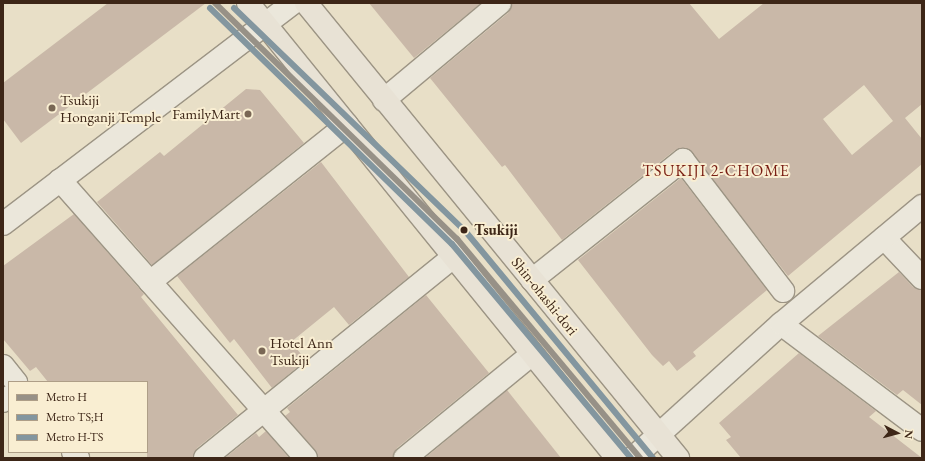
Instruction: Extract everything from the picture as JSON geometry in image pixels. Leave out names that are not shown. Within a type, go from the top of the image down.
[{"type":"main road","points":[[248,3],[617,458]]},
{"type":"main road","name":"Shin-ohashi-dori","points":[[306,3],[678,458]]},
{"type":"street","points":[[3,224],[293,3]]},
{"type":"street","points":[[384,100],[500,3]]},
{"type":"street","points":[[150,282],[347,125]]},
{"type":"street","points":[[532,280],[683,160],[783,291]]},
{"type":"street","points":[[60,180],[306,458]]},
{"type":"street","points":[[633,458],[781,324],[922,206]]},
{"type":"street","points":[[884,238],[922,278]]},
{"type":"street","points":[[205,458],[453,257]]},
{"type":"street","points":[[781,324],[922,430]]},
{"type":"street","points":[[405,458],[532,354]]},
{"type":"street","points":[[3,366],[15,381]]},
{"type":"building","points":[[108,3],[206,3],[21,143],[3,119],[3,83]]},
{"type":"building","points":[[369,3],[481,3],[414,58]]},
{"type":"building","points":[[512,3],[689,3],[719,39],[764,3],[922,3],[922,104],[905,118],[922,139],[922,164],[788,276],[687,148],[675,150],[562,240],[505,165],[502,167],[430,78],[508,13]],"holes":[[[864,85],[893,121],[852,155],[823,119]]]},
{"type":"building","points":[[246,89],[260,90],[304,143],[152,265],[97,202],[160,152],[164,156]]},
{"type":"building","points":[[321,162],[409,277],[349,325],[334,307],[291,342],[306,360],[272,388],[234,339],[230,343],[177,276]]},
{"type":"building","points":[[681,178],[767,290],[693,352],[696,356],[677,371],[669,361],[663,366],[652,355],[578,260]]},
{"type":"building","points":[[74,214],[144,294],[141,297],[238,415],[197,448],[193,458],[147,458],[148,381],[47,381],[36,367],[30,371],[3,339],[3,266]]},
{"type":"building","points":[[899,272],[913,287],[922,290],[922,405],[903,390],[897,395],[818,336]]},
{"type":"building","points":[[426,295],[489,373],[397,448],[393,458],[318,458],[315,450],[285,416],[290,412],[287,408]]},
{"type":"building","points":[[799,353],[876,411],[869,417],[922,458],[741,458],[726,440],[731,437],[719,423]]},
{"type":"building","points":[[507,390],[561,458],[425,458]]},
{"type":"building","points":[[266,431],[289,458],[225,458],[256,433],[259,437]]},
{"type":"metro line","name":"H","points":[[215,3],[457,239],[640,458]]},
{"type":"metro line","name":"TS;H","points":[[210,8],[452,244],[631,458]]},
{"type":"metro line","name":"H-TS","points":[[234,8],[466,232],[653,458]]},
{"type":"place","name":"Tsukiji Honganji Temple","points":[[52,108]]},
{"type":"place","name":"FamilyMart","points":[[248,114]]},
{"type":"place","name":"Tsukiji","points":[[464,230]]},
{"type":"place","name":"Hotel Ann Tsukiji","points":[[262,351]]},
{"type":"district","name":"TSUKIJI 2-CHOME","points":[[716,171]]}]
